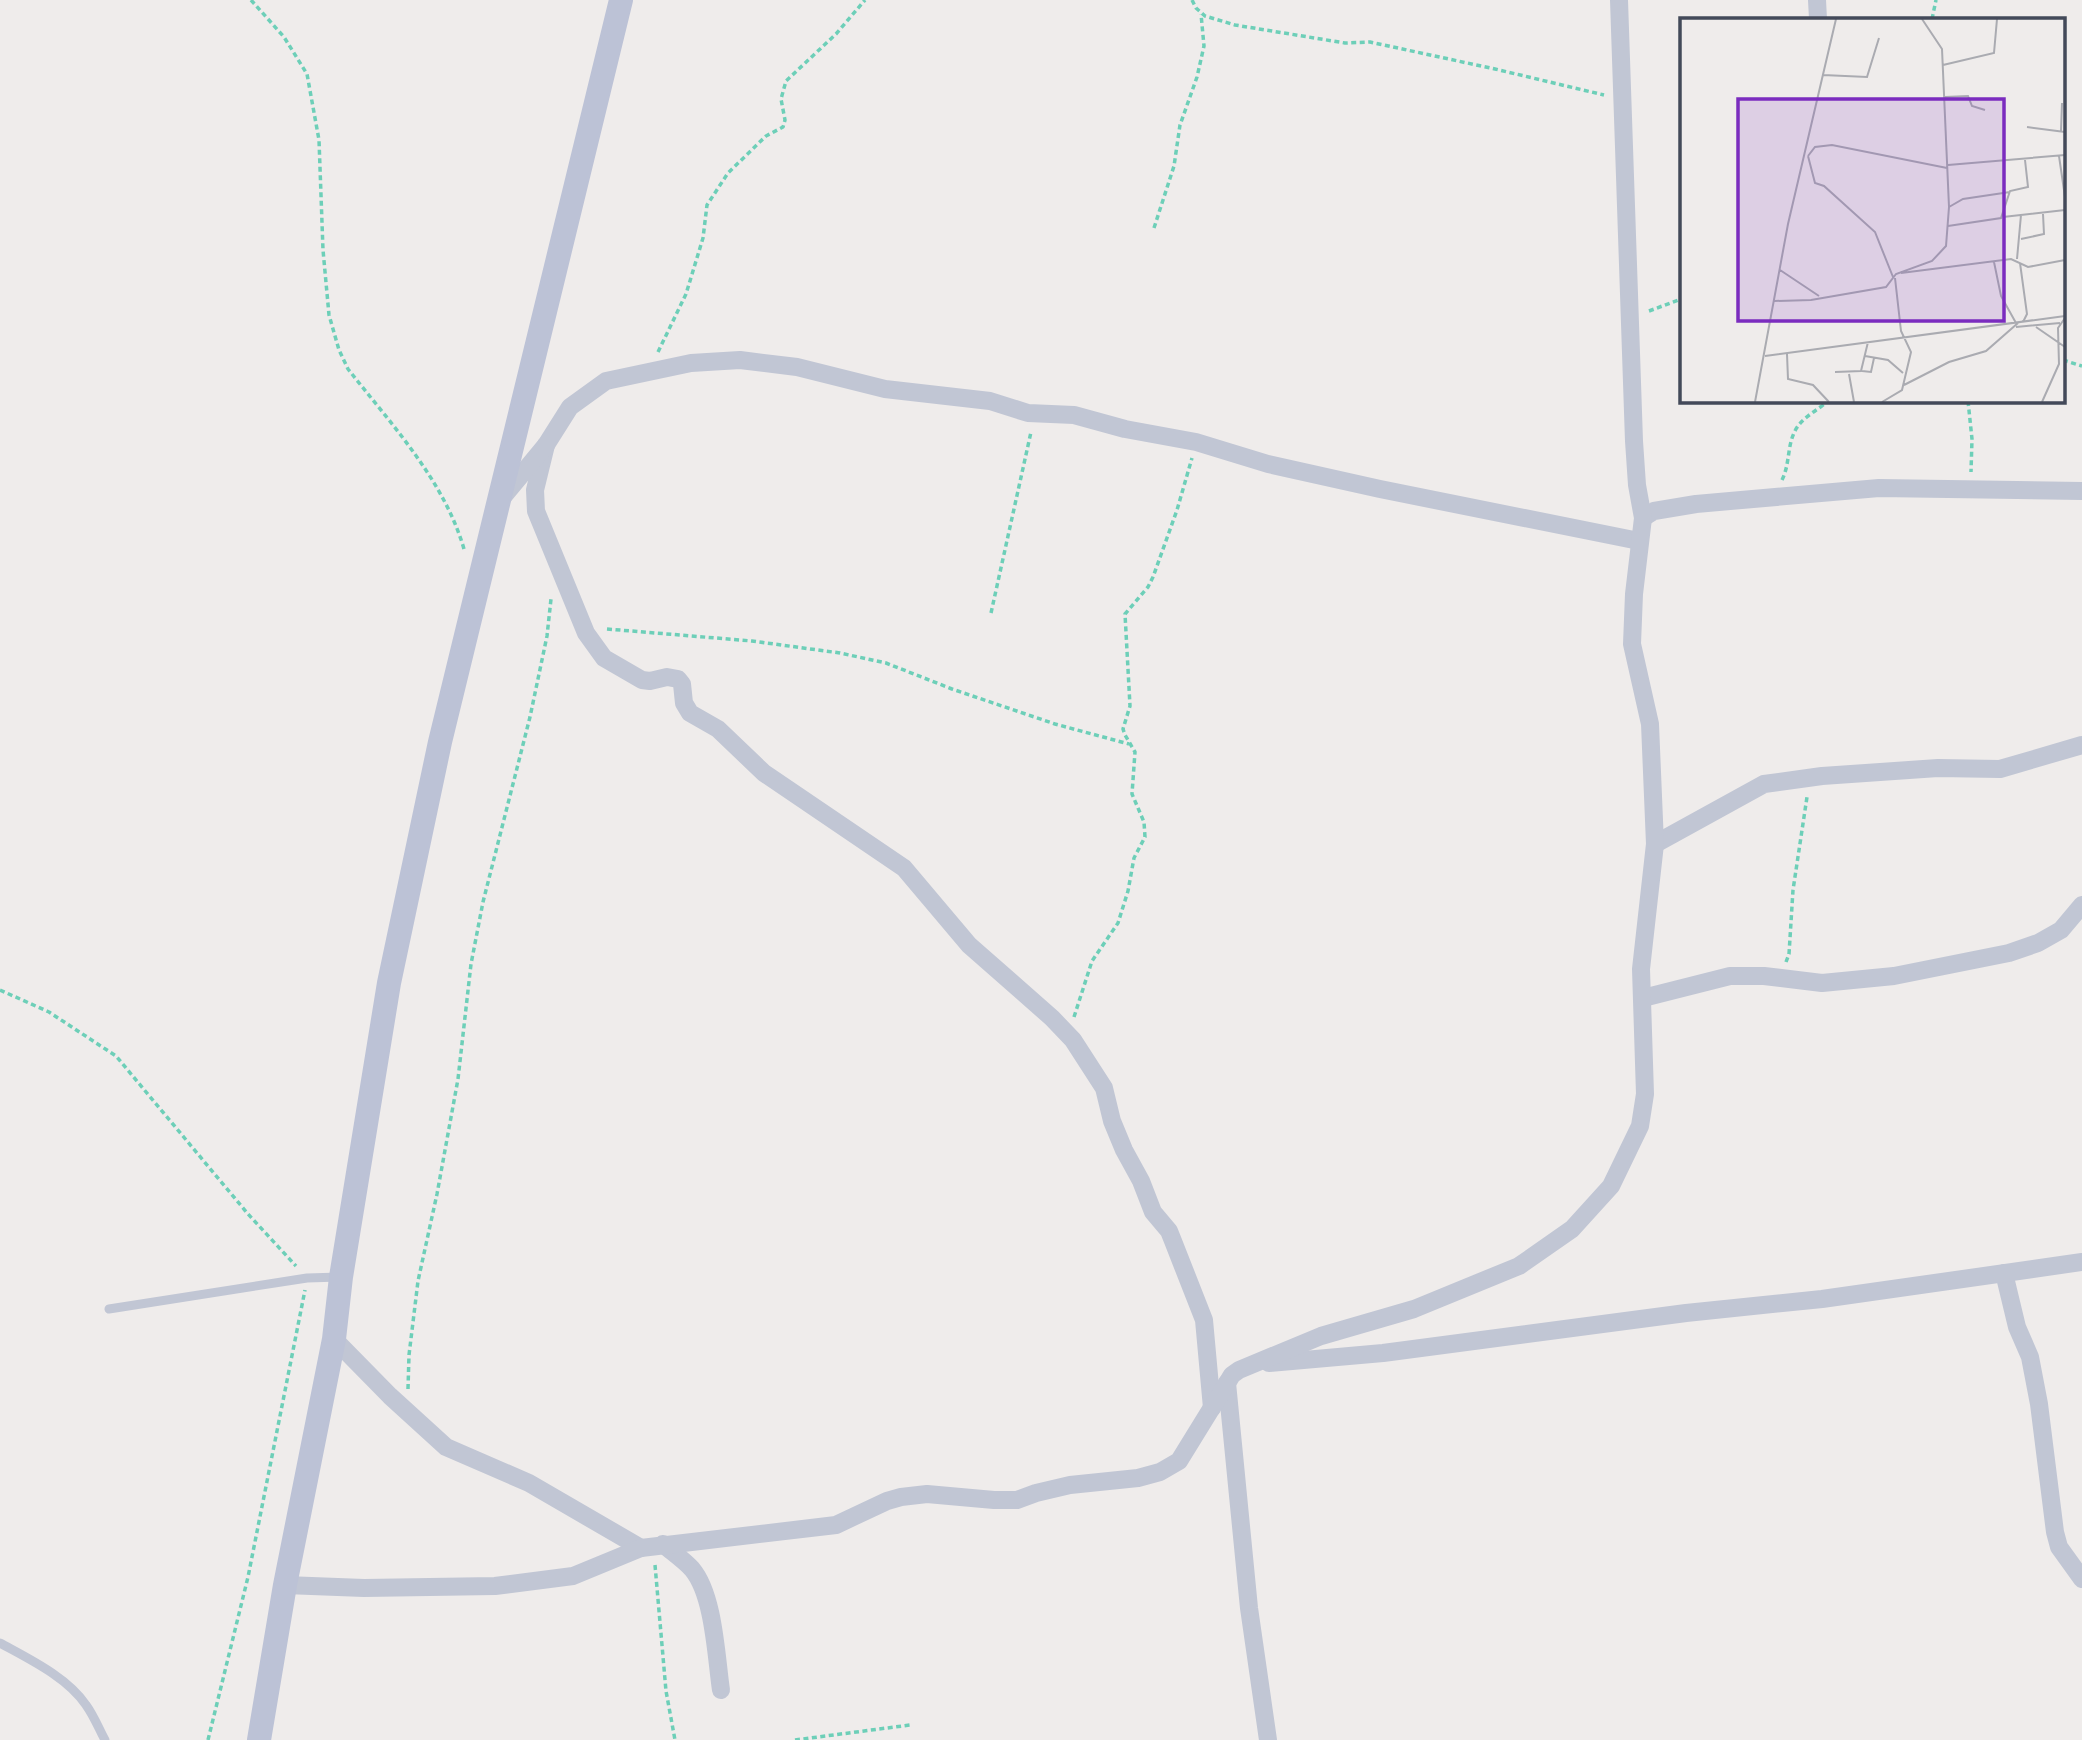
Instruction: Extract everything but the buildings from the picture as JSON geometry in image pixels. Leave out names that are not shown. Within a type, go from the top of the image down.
[{"type":"street","points":[[259,1740],[285,1585],[334,1339],[341,1277],[389,983],[440,742],[621,0]]},
{"type":"street","points":[[285,1585],[364,1588],[495,1586],[573,1576],[652,1546],[836,1525],[901,1497],[927,1494],[1017,1500],[1070,1485],[1138,1478],[1160,1472],[1179,1461],[1232,1375],[1321,1336],[1414,1309],[1497,1277],[1519,1266],[1572,1229],[1611,1186],[1640,1126],[1645,1094],[1642,969],[1655,844],[1650,724],[1632,644],[1634,594],[1643,518],[1637,485],[1634,441],[1619,0]]},
{"type":"street","points":[[1817,0],[1818,18]]},
{"type":"street","points":[[499,500],[546,445],[570,407],[606,381],[691,363],[740,360],[797,367],[885,389],[990,401],[1015,410],[1035,413],[1074,415],[1125,429],[1196,442],[1268,464],[1380,489],[1639,541]]},
{"type":"street","points":[[546,445],[535,490],[536,510],[584,627],[604,659],[642,680],[667,677],[678,680],[682,684],[684,704],[690,713],[718,729],[764,773],[904,868],[969,945],[1069,1036],[1104,1088],[1112,1121],[1124,1150],[1141,1181],[1153,1212],[1169,1231],[1204,1320],[1212,1408]]},
{"type":"street","points":[[1643,518],[1654,511],[1696,503],[1879,488],[2082,491]]},
{"type":"street","points":[[1655,844],[1764,784],[1822,776],[1938,768],[2000,769],[2082,745]]},
{"type":"street","points":[[1643,998],[1730,976],[1764,976],[1822,983],[1894,976],[2009,953],[2038,943],[2061,930],[2082,905]]},
{"type":"street","points":[[2061,930],[2082,928]]},
{"type":"street","points":[[1250,1365],[1383,1353],[1686,1313],[1822,1299],[2082,1262]]},
{"type":"street","points":[[2004,1273],[2017,1327],[2030,1357],[2039,1404],[2055,1532],[2059,1547],[2082,1579]]},
{"type":"street","points":[[334,1339],[446,1447],[529,1483],[692,1569],[707,1603],[721,1690]]},
{"type":"street","points":[[1227,1383],[1250,1608],[1268,1740]]},
{"type":"lane","points":[[109,1309],[307,1278],[341,1277]]},
{"type":"lane","points":[[0,1643],[68,1686],[86,1704],[105,1740]]},
{"type":"path","points":[[251,0],[284,37],[307,74],[319,140],[323,250],[329,315],[339,350],[348,369],[444,499],[458,526],[468,560]]},
{"type":"path","points":[[640,374],[655,360],[686,294],[703,238],[707,205],[728,173],[766,136],[783,127],[785,120],[781,99],[786,81],[836,34],[864,0]]},
{"type":"path","points":[[1192,0],[1205,16],[1235,25],[1345,43],[1370,42],[1623,99]]},
{"type":"path","points":[[1932,18],[1936,0]]},
{"type":"path","points":[[1154,228],[1174,166],[1180,125],[1197,77],[1204,46],[1200,12]]},
{"type":"path","points":[[1631,324],[1642,314],[1680,299]]},
{"type":"path","points":[[2064,360],[2082,366]]},
{"type":"path","points":[[1771,496],[1784,477],[1795,431],[1827,402]]},
{"type":"path","points":[[1968,402],[1972,439],[1971,489]]},
{"type":"path","points":[[991,614],[1035,413]]},
{"type":"path","points":[[1069,1036],[1092,961],[1118,923],[1134,858],[1145,837],[1144,822],[1132,794],[1135,758],[1123,729],[1130,706],[1125,614],[1153,578],[1177,510],[1196,442]]},
{"type":"path","points":[[408,1412],[409,1355],[418,1281],[458,1079],[471,964],[483,902],[530,717],[547,636],[551,595]]},
{"type":"path","points":[[584,627],[752,641],[840,653],[886,663],[1055,724],[1131,745]]},
{"type":"path","points":[[1764,976],[1783,968],[1789,954],[1793,890],[1806,800],[1811,787],[1822,776]]},
{"type":"path","points":[[0,990],[49,1012],[116,1056],[248,1214],[307,1278],[248,1577],[208,1740]]},
{"type":"path","points":[[652,1546],[666,1691],[675,1740]]},
{"type":"path","points":[[795,1740],[910,1725]]}]
